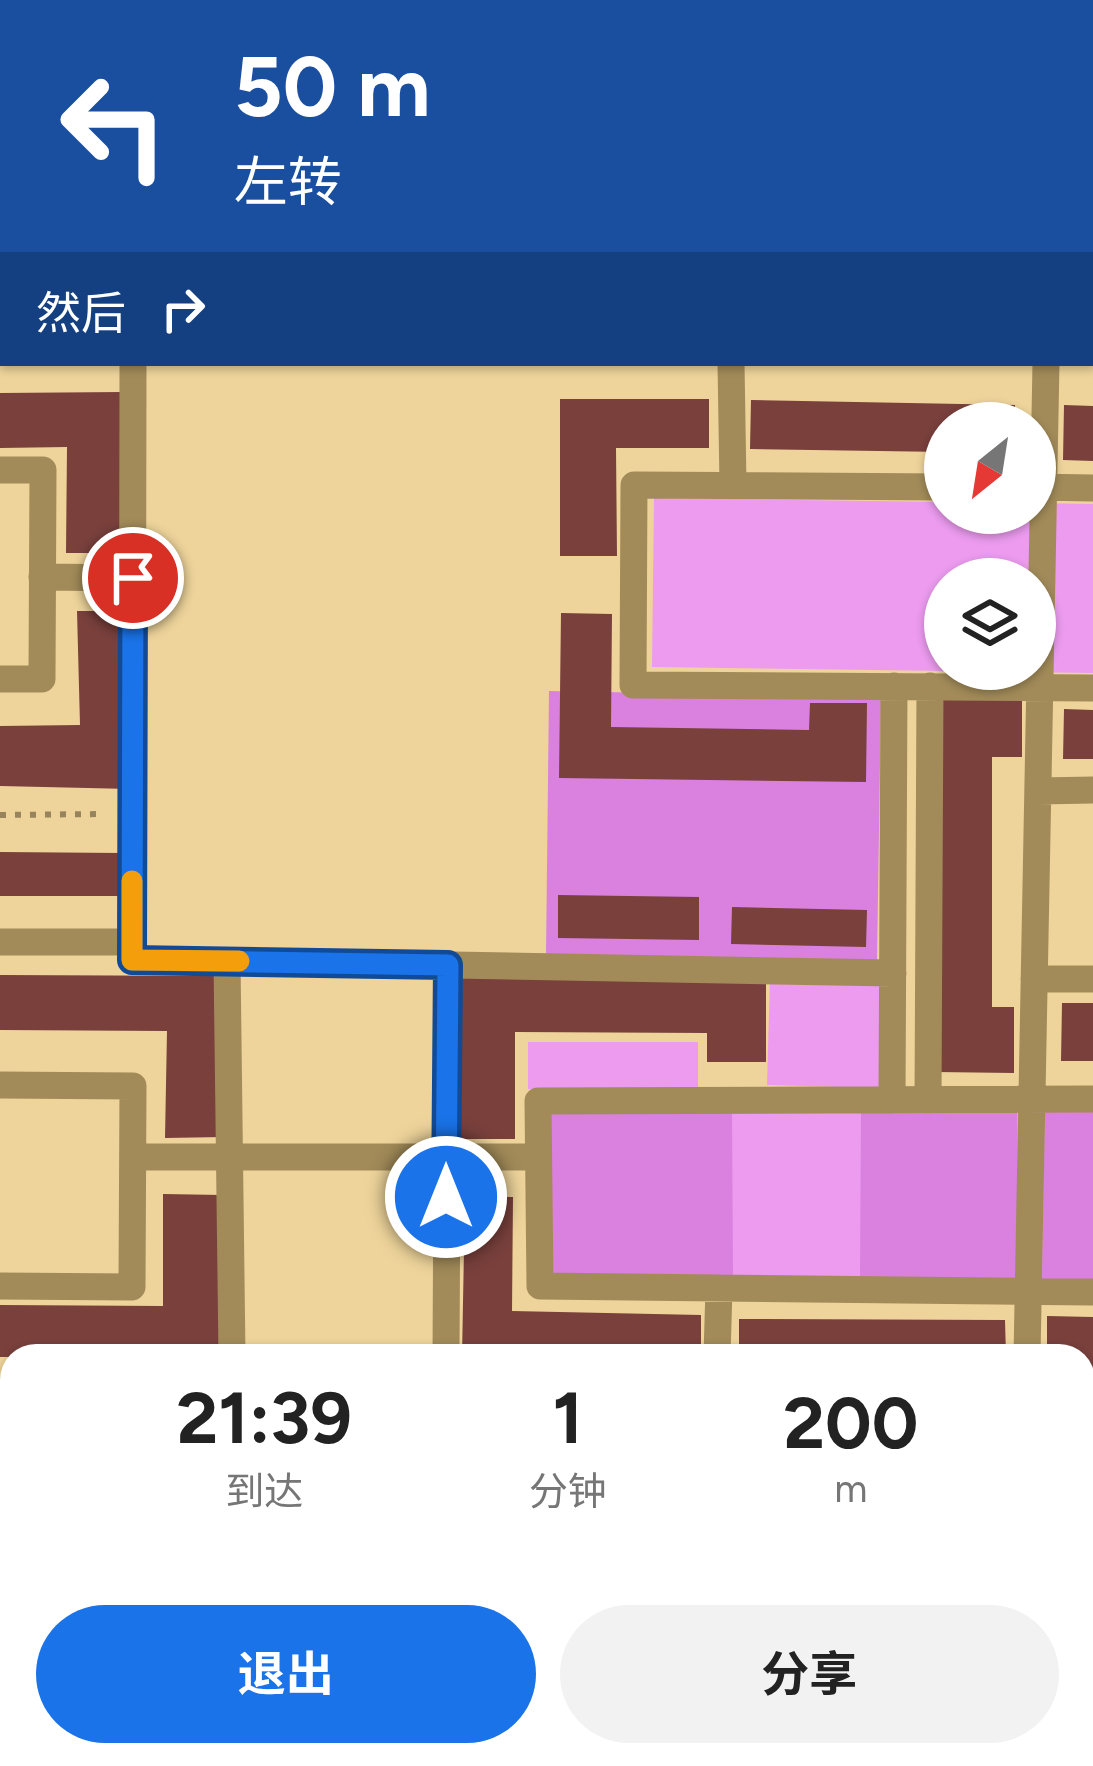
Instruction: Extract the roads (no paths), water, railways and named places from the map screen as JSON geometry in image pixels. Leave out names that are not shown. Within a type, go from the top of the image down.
[{"type":"street","points":[[133,366],[132,960],[892,973]]},
{"type":"street","points":[[731,366],[733,485]]},
{"type":"street","points":[[1044,402],[1046,366]]},
{"type":"street","points":[[0,470],[43,470],[42,679],[0,679]]},
{"type":"street","points":[[924,487],[634,485],[634,685],[924,686]]},
{"type":"street","points":[[1056,488],[1093,488]]},
{"type":"street","points":[[43,577],[133,578]]},
{"type":"street","points":[[892,1100],[894,686]]},
{"type":"street","points":[[1056,687],[1093,688]]},
{"type":"street","points":[[928,1100],[930,690]]},
{"type":"street","points":[[1027,1344],[1040,690]]},
{"type":"street","points":[[1037,791],[1093,790]]},
{"type":"street","points":[[0,942],[132,942]]},
{"type":"street","points":[[226,961],[232,1344]]},
{"type":"street","points":[[446,1344],[448,965]]},
{"type":"street","points":[[1034,979],[1093,979]]},
{"type":"street","points":[[0,1084],[133,1086],[132,1287],[0,1286]]},
{"type":"street","points":[[1093,1099],[538,1101],[539,1286],[1093,1292]]},
{"type":"street","points":[[133,1157],[538,1157]]},
{"type":"street","points":[[717,1344],[719,1288]]}]
